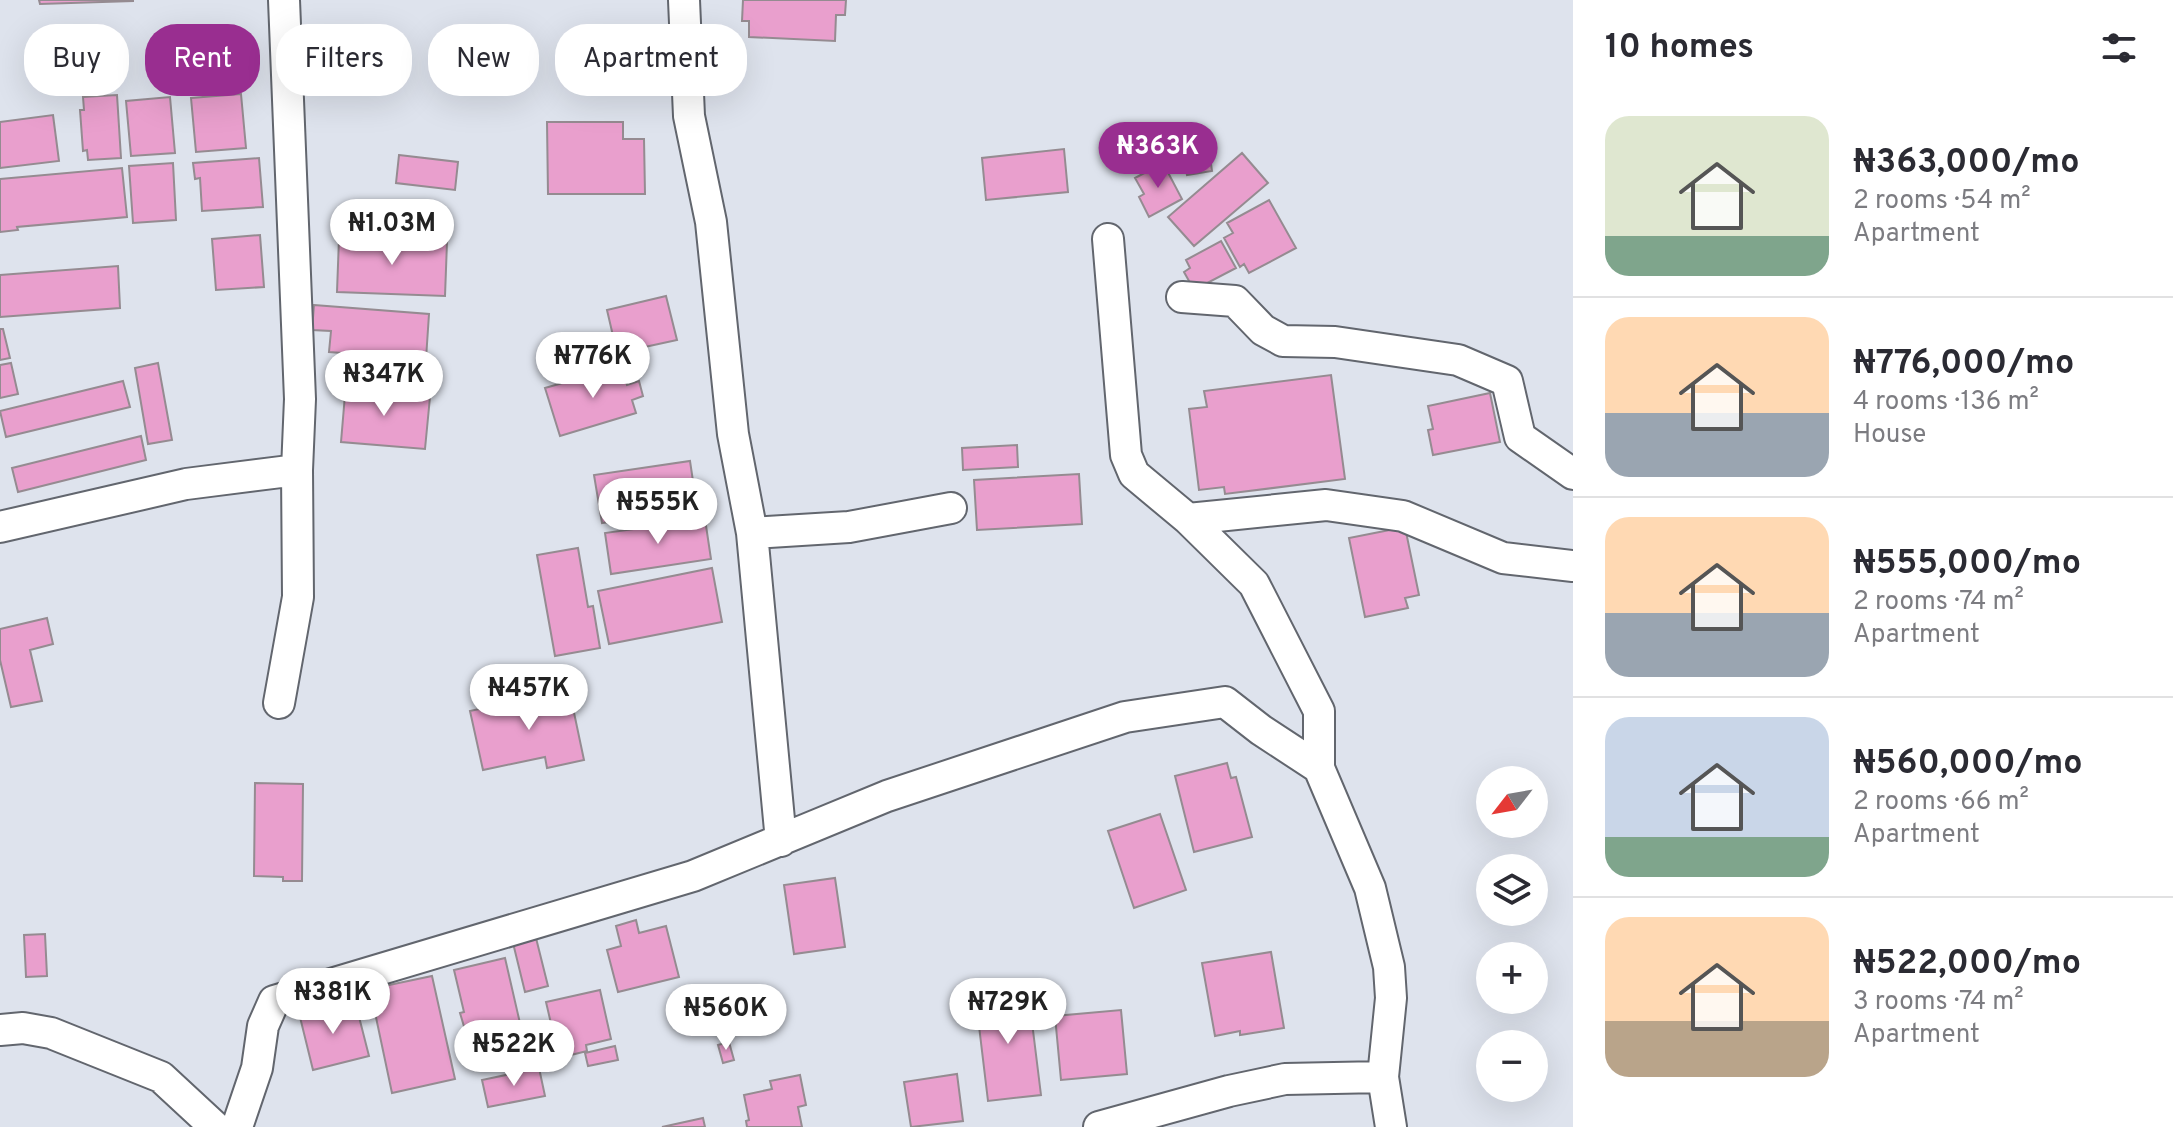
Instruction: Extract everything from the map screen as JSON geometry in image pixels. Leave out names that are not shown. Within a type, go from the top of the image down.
[{"type":"street","points":[[279,703],[298,597],[300,399],[284,0]]},
{"type":"street","points":[[684,0],[689,116],[711,222],[733,434],[752,533],[781,841]]},
{"type":"street","points":[[1108,239],[1126,455],[1134,474],[1188,519],[1254,584],[1319,711],[1319,768],[1370,888],[1389,967],[1391,998],[1383,1077],[1391,1127]]},
{"type":"street","points":[[1182,297],[1235,301],[1263,330],[1283,341],[1335,342],[1458,360],[1507,381],[1520,437],[1573,474]]},
{"type":"street","points":[[0,527],[186,484],[297,470]]},
{"type":"street","points":[[1188,519],[1326,505],[1403,516],[1503,558],[1573,566]]},
{"type":"street","points":[[752,533],[849,527],[951,508]]},
{"type":"street","points":[[237,1127],[257,1068],[263,1026],[274,1001],[693,876],[887,796],[1125,717],[1225,702],[1319,768]]},
{"type":"street","points":[[0,1030],[23,1028],[51,1033],[161,1077],[215,1127]]},
{"type":"street","points":[[1099,1127],[1285,1079],[1383,1077]]},
{"type":"building","points":[[39,0],[133,0],[133,1],[40,4]]},
{"type":"building","points":[[743,0],[846,0],[845,15],[836,15],[835,41],[749,37],[749,21],[742,21]]},
{"type":"building","points":[[117,96],[121,158],[88,160],[87,150],[83,151],[80,110],[84,110],[83,97]]},
{"type":"building","points":[[241,96],[246,148],[196,152],[191,98]]},
{"type":"building","points":[[170,97],[175,153],[131,156],[126,101]]},
{"type":"building","points":[[53,115],[59,161],[0,168],[0,122]]},
{"type":"building","points":[[547,122],[623,122],[623,139],[644,139],[645,194],[548,194]]},
{"type":"building","points":[[1064,149],[1068,192],[986,200],[982,158]]},
{"type":"building","points":[[1209,149],[1212,171],[1187,175],[1183,153]]},
{"type":"building","points":[[1242,153],[1268,183],[1194,246],[1168,217]]},
{"type":"building","points":[[399,155],[458,162],[455,190],[396,183]]},
{"type":"building","points":[[259,158],[263,207],[202,211],[200,178],[195,179],[193,163]]},
{"type":"building","points":[[173,163],[176,220],[133,223],[129,166]]},
{"type":"building","points":[[1163,163],[1182,199],[1149,217],[1139,197],[1144,194],[1135,178]]},
{"type":"building","points":[[122,168],[127,217],[17,227],[18,230],[0,232],[0,179]]},
{"type":"building","points":[[1269,200],[1296,248],[1249,273],[1244,264],[1240,267],[1224,238],[1233,233],[1227,223]]},
{"type":"building","points":[[260,235],[264,287],[216,290],[212,239]]},
{"type":"building","points":[[339,238],[447,242],[445,296],[337,292]]},
{"type":"building","points":[[1221,241],[1236,268],[1194,290],[1184,272],[1190,268],[1186,260]]},
{"type":"building","points":[[118,266],[120,308],[0,317],[0,275]]},
{"type":"building","points":[[666,296],[677,340],[617,353],[607,310]]},
{"type":"building","points":[[314,305],[429,314],[426,359],[329,352],[331,331],[312,330]]},
{"type":"building","points":[[0,329],[3,329],[10,358],[0,360]]},
{"type":"building","points":[[11,363],[18,394],[0,398],[0,365]]},
{"type":"building","points":[[158,363],[172,440],[148,444],[135,368]]},
{"type":"building","points":[[622,366],[627,385],[639,381],[643,396],[632,400],[636,413],[560,436],[545,388]]},
{"type":"building","points":[[1331,375],[1345,479],[1225,494],[1224,487],[1199,490],[1189,409],[1207,407],[1204,391]]},
{"type":"building","points":[[123,381],[130,407],[6,437],[0,411]]},
{"type":"building","points":[[346,383],[375,385],[374,392],[430,397],[425,449],[341,442]]},
{"type":"building","points":[[1490,393],[1500,442],[1433,455],[1428,430],[1433,429],[1428,406]]},
{"type":"building","points":[[141,436],[146,460],[18,492],[12,468]]},
{"type":"building","points":[[1017,445],[1018,467],[963,470],[962,448]]},
{"type":"building","points":[[690,461],[697,508],[602,523],[594,475]]},
{"type":"building","points":[[1079,474],[1082,524],[977,530],[974,480]]},
{"type":"building","points":[[705,519],[711,559],[611,574],[605,533]]},
{"type":"building","points":[[1405,527],[1419,595],[1405,598],[1408,608],[1365,617],[1349,538]]},
{"type":"building","points":[[578,548],[588,607],[593,606],[600,648],[555,656],[537,555]]},
{"type":"building","points":[[712,568],[722,622],[609,644],[598,591]]},
{"type":"building","points":[[47,618],[53,644],[30,650],[42,701],[11,707],[0,660],[0,629]]},
{"type":"building","points":[[569,689],[584,760],[547,768],[545,757],[483,770],[470,711]]},
{"type":"building","points":[[1227,763],[1231,778],[1236,777],[1252,837],[1194,852],[1175,776]]},
{"type":"building","points":[[255,783],[303,784],[302,881],[254,876]]},
{"type":"building","points":[[1160,814],[1186,890],[1134,908],[1108,831]]},
{"type":"building","points":[[835,878],[845,947],[794,954],[784,885]]},
{"type":"building","points":[[636,920],[639,933],[666,926],[679,977],[618,992],[607,950],[621,946],[616,926]]},
{"type":"building","points":[[45,934],[47,976],[26,977],[24,935]]},
{"type":"building","points":[[536,938],[548,986],[525,992],[513,943]]},
{"type":"building","points":[[1271,952],[1284,1028],[1215,1036],[1202,963]]},
{"type":"building","points":[[505,958],[528,1058],[477,1070],[460,1013],[464,1012],[454,970]]},
{"type":"building","points":[[432,976],[455,1079],[392,1093],[370,989]]},
{"type":"building","points":[[600,990],[611,1039],[586,1045],[587,1051],[559,1058],[546,1002]]},
{"type":"building","points":[[1028,990],[1041,1095],[988,1101],[976,1001],[987,999],[987,994]]},
{"type":"building","points":[[347,1002],[349,1011],[357,1009],[369,1056],[313,1070],[299,1013]]},
{"type":"building","points":[[1121,1010],[1127,1074],[1061,1080],[1055,1016]]},
{"type":"building","points":[[729,1042],[734,1060],[723,1063],[718,1045]]},
{"type":"building","points":[[615,1046],[618,1060],[588,1066],[585,1053]]},
{"type":"building","points":[[539,1068],[545,1096],[488,1107],[482,1080]]},
{"type":"building","points":[[957,1074],[963,1121],[911,1127],[904,1082]]},
{"type":"building","points":[[800,1075],[806,1105],[798,1107],[802,1127],[747,1127],[746,1121],[749,1120],[744,1095],[772,1089],[770,1081]]},
{"type":"building","points":[[703,1118],[705,1127],[662,1127]]}]
